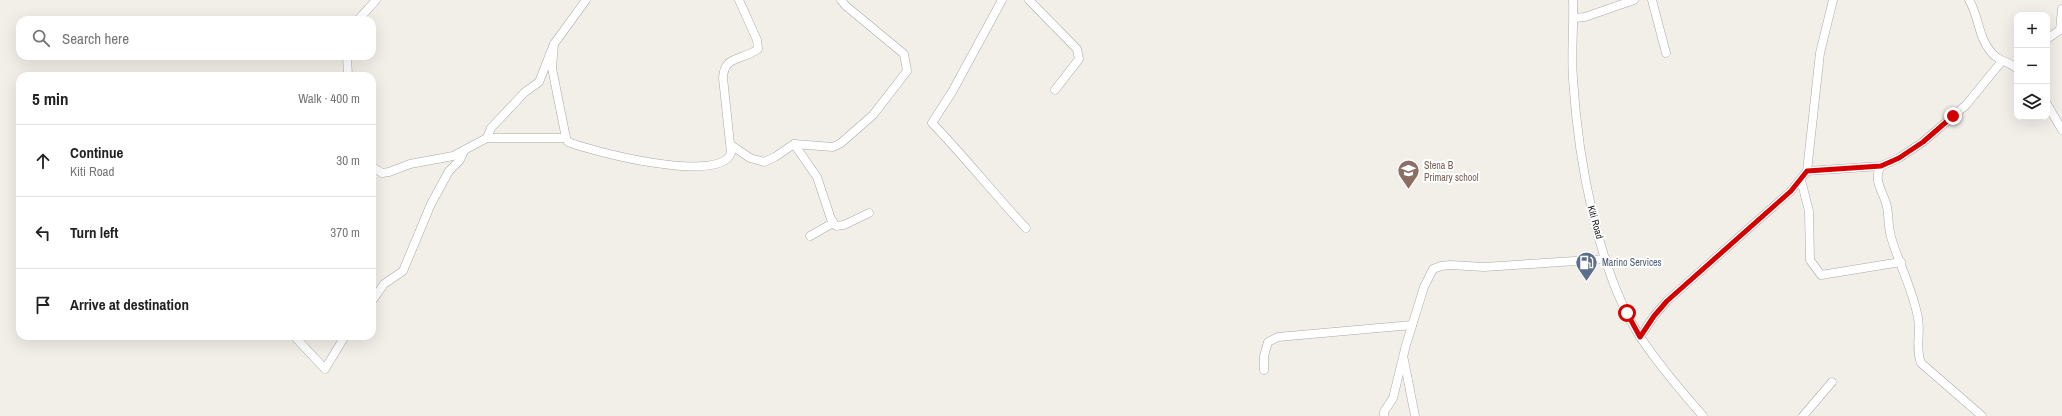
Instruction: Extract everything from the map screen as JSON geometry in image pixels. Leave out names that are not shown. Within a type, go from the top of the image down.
[{"type":"street","points":[[364,0],[367,8]]},
{"type":"street","points":[[361,16],[376,0]]},
{"type":"street","points":[[487,138],[490,128],[525,92],[539,82],[554,44],[586,0]]},
{"type":"street","points":[[554,44],[552,68],[566,138],[570,142],[594,150],[662,165],[683,167],[711,164],[729,156],[731,145],[723,78],[724,67],[730,62],[758,49],[758,45],[739,0]]},
{"type":"street","points":[[731,145],[750,158],[764,162],[775,157],[794,144],[833,147],[841,143],[873,115],[907,71],[904,54],[846,6],[841,0]]},
{"type":"street","points":[[1002,0],[952,92],[932,123],[971,164],[996,196],[1026,228]]},
{"type":"street","points":[[1029,0],[1077,49],[1079,55],[1079,59],[1056,90]]},
{"type":"street","name":"Kiti Road","points":[[1573,0],[1573,78],[1581,150],[1590,206],[1606,259],[1617,290],[1640,337],[1661,366],[1703,416]]},
{"type":"street","points":[[1574,18],[1585,17],[1634,0]]},
{"type":"street","points":[[1652,0],[1666,53]]},
{"type":"street","points":[[1640,337],[1654,316],[1667,301],[1791,191],[1807,171],[1820,53],[1833,0]]},
{"type":"street","points":[[1969,0],[1984,43],[1996,58],[2010,60]]},
{"type":"street","points":[[2050,37],[2060,30],[2062,9]]},
{"type":"street","points":[[347,60],[348,72]]},
{"type":"street","points":[[1807,171],[1881,166],[1899,158],[1923,142],[1966,105],[2010,60]]},
{"type":"street","points":[[2050,109],[2062,130]]},
{"type":"street","points":[[376,169],[382,173],[389,172],[410,164],[453,156],[487,138],[566,138]]},
{"type":"street","points":[[794,144],[816,177],[833,223],[836,226],[844,225],[869,213]]},
{"type":"street","points":[[376,296],[385,284],[403,271],[431,204],[450,171],[460,160],[464,151]]},
{"type":"street","points":[[1881,166],[1878,170],[1878,185],[1887,206],[1889,230],[1901,262],[1918,317],[1918,356],[1921,363],[1982,416]]},
{"type":"street","points":[[1801,180],[1810,211],[1810,260],[1821,275],[1901,262]]},
{"type":"street","points":[[810,236],[833,223]]},
{"type":"street","points":[[1384,416],[1384,412],[1393,398],[1412,325],[1429,276],[1434,269],[1441,266],[1484,267],[1606,259]]},
{"type":"street","points":[[1264,370],[1264,356],[1268,342],[1278,337],[1388,329],[1412,325]]},
{"type":"street","points":[[298,340],[325,369],[343,340]]},
{"type":"street","points":[[1403,357],[1416,416]]},
{"type":"street","points":[[1803,416],[1832,382]]},
{"type":"place","name":"Stena B Primary school","points":[[1408,190]]},
{"type":"place","name":"Marino Services","points":[[1587,282]]},
{"type":"route","points":[[1627,313],[1640,337],[1654,316],[1667,301],[1791,191],[1807,171],[1881,166],[1899,158],[1923,142],[1953,116]]}]
